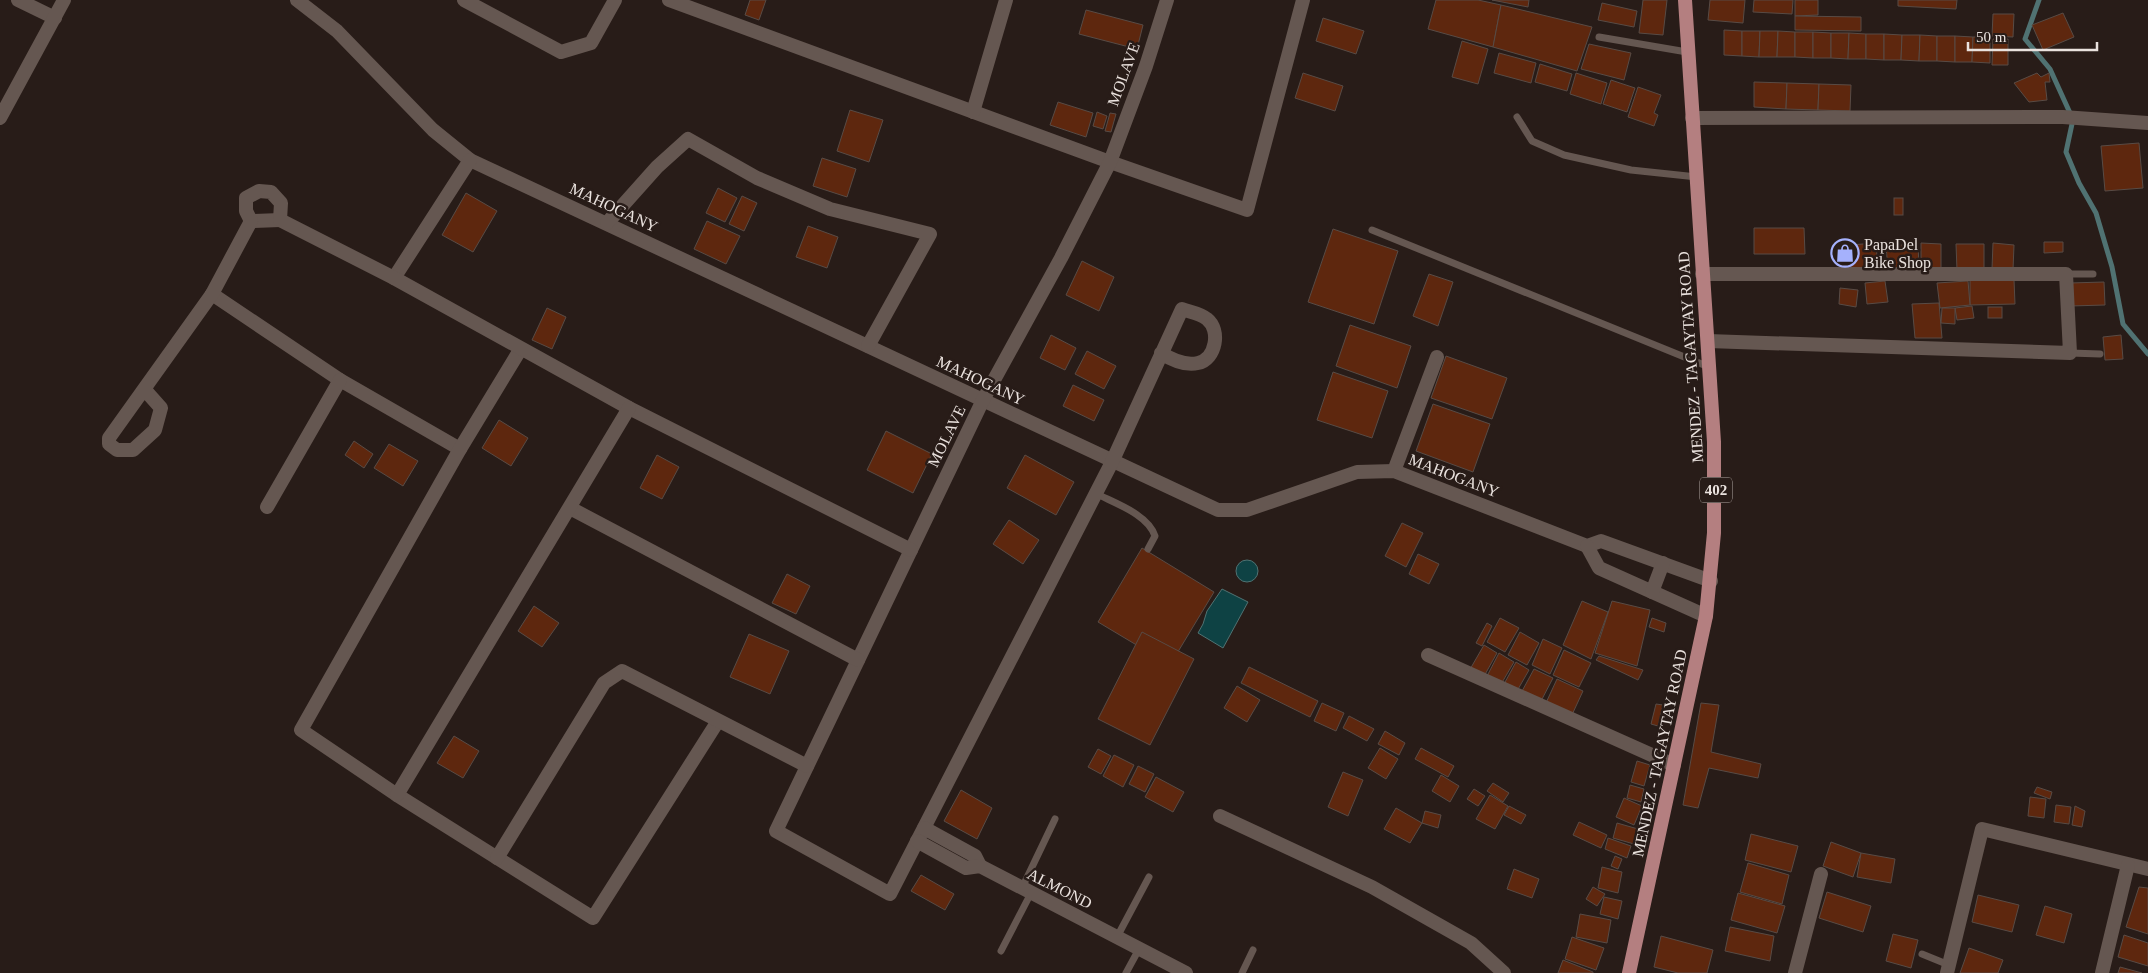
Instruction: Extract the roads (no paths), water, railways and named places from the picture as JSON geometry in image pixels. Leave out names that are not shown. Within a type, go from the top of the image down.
[{"type":"main road","name":"MENDEZ - TAGAYTAY ROAD","points":[[1632,972],[1706,616],[1711,581],[1716,492],[1710,367],[1684,0]]},
{"type":"street","points":[[18,0],[55,18]]},
{"type":"street","points":[[0,118],[64,0]]},
{"type":"street","name":"MAHOGANY","points":[[297,0],[337,31],[433,130],[470,160],[1218,510],[1247,510],[1357,472],[1394,471],[1587,546],[1601,541],[1711,581]]},
{"type":"street","points":[[464,0],[561,52],[591,44],[614,0]]},
{"type":"street","points":[[669,0],[1110,162],[1247,210],[1304,0]]},
{"type":"street","points":[[973,112],[1006,0]]},
{"type":"street","name":"MOLAVE","points":[[920,835],[890,894],[776,831],[983,400],[1061,258],[1110,162],[1146,66],[1167,0]]},
{"type":"street","points":[[1692,118],[2063,117],[2148,123]]},
{"type":"street","points":[[607,223],[651,174],[688,139],[756,178],[830,209],[930,234],[868,346]]},
{"type":"street","points":[[394,278],[470,160]]},
{"type":"street","points":[[251,222],[246,211],[246,198],[259,191],[271,192],[281,203],[280,220]]},
{"type":"street","points":[[251,222],[280,220],[394,278],[520,350],[630,408],[911,550]]},
{"type":"street","points":[[145,390],[212,294],[251,222]]},
{"type":"street","points":[[1702,274],[2066,274],[2070,353],[1708,341]]},
{"type":"street","points":[[212,294],[340,380],[460,450]]},
{"type":"street","points":[[520,350],[460,450],[301,730],[397,795],[592,918],[718,721]]},
{"type":"street","points":[[920,835],[1112,462],[1161,353]]},
{"type":"street","points":[[1394,471],[1437,357]]},
{"type":"street","points":[[267,507],[340,380]]},
{"type":"street","points":[[397,795],[630,408]]},
{"type":"street","points":[[570,508],[858,660]]},
{"type":"street","points":[[1587,546],[1599,568],[1706,616]]},
{"type":"street","points":[[1652,592],[1663,563]]},
{"type":"street","points":[[1428,655],[1674,765]]},
{"type":"street","points":[[497,858],[604,683],[622,671],[807,766]]},
{"type":"street","points":[[1220,816],[1372,887],[1471,942],[1504,973]]},
{"type":"street","points":[[1948,969],[1982,829],[2148,869]]},
{"type":"street","name":"ALMOND","points":[[920,835],[975,856],[980,866],[1186,973]]},
{"type":"street","points":[[2102,973],[2128,865]]},
{"type":"street","points":[[1795,973],[1821,874]]},
{"type":"lane","points":[[1599,37],[1687,52]]},
{"type":"lane","points":[[1517,117],[1532,141],[1564,155],[1631,170],[1697,177]]},
{"type":"lane","points":[[1372,230],[1710,367]]},
{"type":"lane","points":[[2066,274],[2093,274]]},
{"type":"lane","points":[[2070,353],[2100,354]]},
{"type":"lane","points":[[1095,493],[1152,526],[1155,536],[1148,549]]},
{"type":"lane","points":[[1001,951],[1055,819]]},
{"type":"lane","points":[[1117,937],[1149,877]]},
{"type":"lane","points":[[1126,973],[1139,949]]},
{"type":"lane","points":[[1242,973],[1253,950]]},
{"type":"lane","points":[[1922,954],[1948,969]]},
{"type":"water","points":[[1247,560],[1255,563],[1258,571],[1255,579],[1247,582],[1239,579],[1236,571],[1239,563]]},
{"type":"water","points":[[1222,589],[1248,602],[1223,648],[1198,633],[1207,611]]},
{"type":"waterway","points":[[2039,0],[2025,39],[2050,69],[2070,113]]},
{"type":"waterway","points":[[2072,124],[2066,152],[2079,183],[2096,213],[2112,267],[2123,324],[2148,354]]},
{"type":"place","name":"PapaDel Bike Shop","points":[[1845,253]]}]
